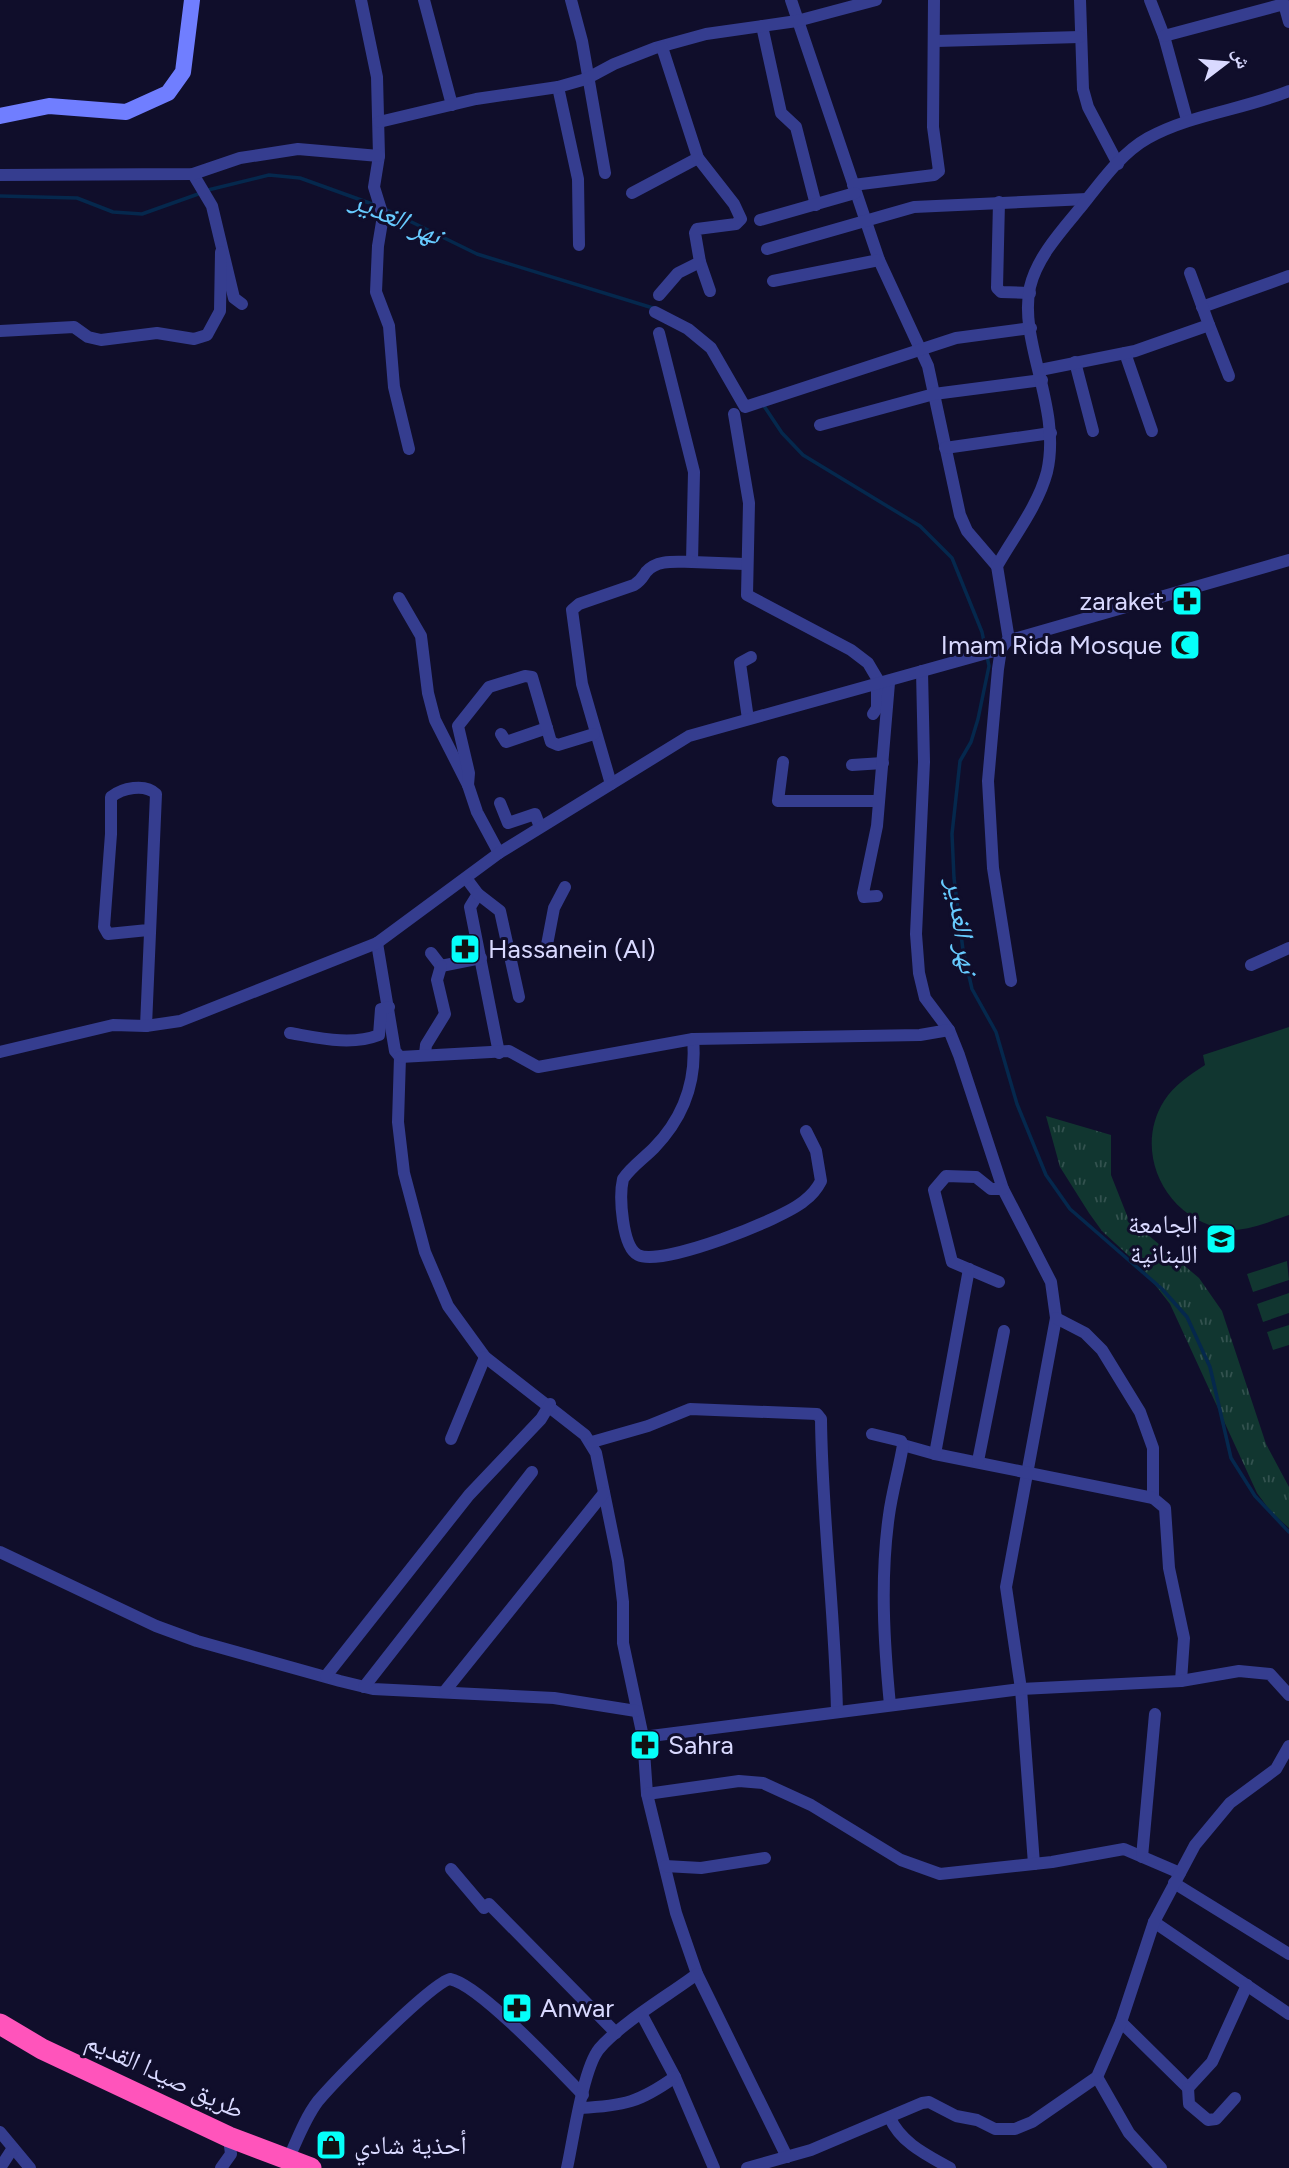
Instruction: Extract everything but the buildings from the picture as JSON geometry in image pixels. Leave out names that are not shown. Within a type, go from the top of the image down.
[{"type":"highway","name":"طريق صيدا القديم","points":[[0,2024],[42,2049],[229,2137],[311,2168]]},
{"type":"street","points":[[0,116],[49,106],[126,112],[168,93],[184,72],[192,0]]},
{"type":"street","points":[[361,0],[377,77],[379,156],[374,187],[382,212],[376,292],[389,326],[394,387],[409,449]]},
{"type":"street","points":[[425,0],[452,105]]},
{"type":"street","points":[[571,0],[582,41],[586,79],[605,173]]},
{"type":"street","points":[[791,0],[879,260],[921,349],[964,523],[978,545],[997,566]]},
{"type":"street","points":[[379,122],[452,105],[558,87],[586,79],[614,64],[706,34],[797,21],[850,3],[876,0]]},
{"type":"street","points":[[760,220],[816,205],[854,189],[939,172],[933,127],[936,41],[934,0]]},
{"type":"street","points":[[1080,0],[1080,64],[1088,107],[1118,164]]},
{"type":"street","points":[[1150,0],[1164,36],[1187,121]]},
{"type":"street","points":[[1164,36],[1283,2],[1289,22]]},
{"type":"street","points":[[762,26],[781,113],[796,127],[816,205]]},
{"type":"street","points":[[936,41],[1080,37]]},
{"type":"street","points":[[663,47],[698,158],[734,204],[741,219],[736,224],[697,229],[700,262],[710,291]]},
{"type":"street","points":[[558,87],[578,179],[579,245]]},
{"type":"street","points":[[1011,981],[993,868],[988,781],[1002,647],[997,566],[1038,494],[1046,472],[1051,433],[1031,328],[1030,293],[1043,259],[1087,199],[1133,147],[1187,121],[1289,92]]},
{"type":"street","points":[[0,176],[197,178],[240,158],[298,149],[379,156]]},
{"type":"street","points":[[632,193],[698,158]]},
{"type":"street","points":[[197,178],[207,195],[234,298],[242,304]]},
{"type":"street","points":[[767,249],[914,207],[1087,199]]},
{"type":"street","points":[[999,202],[997,288],[1001,292],[1030,293]]},
{"type":"street","points":[[0,331],[74,327],[88,337],[101,340],[157,333],[194,339],[207,335],[220,311],[221,252]]},
{"type":"street","points":[[772,281],[879,260]]},
{"type":"street","points":[[659,295],[678,273],[700,262]]},
{"type":"street","points":[[1190,273],[1229,376]]},
{"type":"street","points":[[1202,307],[1289,275]]},
{"type":"street","points":[[655,312],[688,329],[711,348],[745,407],[956,338],[1031,328]]},
{"type":"street","points":[[820,425],[934,394],[1041,375],[1075,362],[1125,353],[1209,325]]},
{"type":"street","points":[[659,334],[694,472],[692,562]]},
{"type":"street","points":[[1125,353],[1152,431]]},
{"type":"street","points":[[1075,362],[1093,431]]},
{"type":"street","points":[[734,414],[749,503],[745,564],[747,595],[851,650],[868,663],[882,685],[883,763],[877,826],[863,893],[864,897],[877,897]]},
{"type":"street","points":[[945,449],[1051,433]]},
{"type":"street","points":[[0,1052],[113,1025],[146,1026],[180,1021],[377,943],[499,853],[689,736],[882,685],[1289,560]]},
{"type":"street","points":[[611,784],[594,734],[582,684],[572,610],[579,604],[634,585],[642,580],[648,570],[663,562],[745,564]]},
{"type":"street","points":[[398,598],[421,636],[428,693],[435,720],[499,853]]},
{"type":"street","points":[[748,719],[740,663],[751,657]]},
{"type":"street","points":[[922,671],[924,762],[916,934],[919,973],[925,998],[949,1030],[1003,1189],[1051,1282],[1056,1318],[1025,1470],[1006,1587],[1021,1689],[1034,1864]]},
{"type":"street","points":[[468,785],[469,773],[458,726],[484,691],[495,685],[532,677],[551,742],[558,745],[594,734]]},
{"type":"street","points":[[873,714],[882,685]]},
{"type":"street","points":[[501,734],[506,743],[547,728]]},
{"type":"street","points":[[783,762],[778,801],[878,801]]},
{"type":"street","points":[[852,765],[862,762],[883,763]]},
{"type":"street","points":[[146,1026],[148,930],[156,794],[150,789],[125,788],[111,797],[104,927],[108,933],[148,930]]},
{"type":"street","points":[[500,803],[508,823],[536,814],[540,827]]},
{"type":"street","points":[[466,878],[478,894],[500,911],[519,997]]},
{"type":"street","points":[[509,955],[547,950],[554,908],[565,887]]},
{"type":"street","points":[[478,894],[470,907],[499,1053]]},
{"type":"street","points":[[377,943],[395,1051],[400,1057],[398,1122],[404,1173],[425,1252],[448,1306],[485,1357],[502,1374],[550,1404],[592,1443],[618,1561],[623,1602],[623,1643],[643,1737],[647,1794],[676,1913],[697,1974],[791,2156],[804,2168]]},
{"type":"street","points":[[1251,965],[1289,948]]},
{"type":"street","points":[[431,953],[441,966]]},
{"type":"street","points":[[441,966],[481,958]]},
{"type":"street","points":[[425,1054],[426,1045],[445,1014],[437,980],[441,966]]},
{"type":"street","points":[[290,1033],[339,1040],[370,1038],[379,1035],[381,1009],[389,1007]]},
{"type":"street","points":[[400,1057],[509,1051],[538,1067],[693,1039],[920,1035],[949,1030]]},
{"type":"street","points":[[693,1039],[696,1067],[685,1103],[666,1135],[623,1179],[624,1227],[628,1243],[636,1254],[646,1258],[690,1250],[722,1239],[803,1202],[821,1181],[816,1151],[806,1131]]},
{"type":"street","points":[[999,1282],[952,1262],[933,1190],[946,1176],[976,1177],[991,1189],[1003,1189]]},
{"type":"street","points":[[935,1454],[969,1269]]},
{"type":"street","points":[[1056,1318],[1085,1333],[1102,1350],[1140,1412],[1153,1448],[1153,1498]]},
{"type":"street","points":[[978,1461],[1004,1331]]},
{"type":"street","points":[[451,1439],[485,1357]]},
{"type":"street","points":[[326,1676],[469,1495],[541,1419],[550,1404]]},
{"type":"street","points":[[592,1443],[648,1426],[690,1409],[817,1414],[821,1419],[826,1559],[835,1636],[836,1712]]},
{"type":"street","points":[[872,1434],[901,1441],[903,1446],[889,1516],[885,1592],[890,1705]]},
{"type":"street","points":[[903,1446],[1153,1498],[1165,1508],[1169,1568],[1184,1638],[1181,1681]]},
{"type":"street","points":[[364,1687],[532,1472]]},
{"type":"street","points":[[445,1691],[604,1493]]},
{"type":"street","points":[[0,1552],[156,1626],[197,1641],[364,1687],[554,1698],[636,1711]]},
{"type":"street","points":[[643,1737],[1021,1689],[1181,1681],[1239,1671],[1270,1674],[1289,1695]]},
{"type":"street","points":[[1142,1857],[1155,1714]]},
{"type":"street","points":[[747,2168],[765,2166],[929,2102],[956,2116],[977,2120],[995,2129],[1015,2129],[1041,2116],[1097,2077],[1121,2022],[1154,1923],[1177,1878],[1204,1832],[1230,1803],[1276,1769],[1289,1746]]},
{"type":"street","points":[[647,1794],[738,1781],[763,1783],[811,1804],[901,1860],[940,1874],[1034,1864],[1124,1849],[1177,1878],[1289,1954]]},
{"type":"street","points":[[665,1866],[701,1868],[765,1858]]},
{"type":"street","points":[[451,1869],[484,1908],[489,1904],[616,2033]]},
{"type":"street","points":[[1154,1923],[1289,2014]]},
{"type":"street","points":[[567,2168],[582,2101],[597,2051],[616,2033],[697,1974]]},
{"type":"street","points":[[288,2160],[317,2103],[444,1980],[455,1980],[494,2009],[582,2101],[609,2107],[645,2098],[675,2077]]},
{"type":"street","points":[[1188,2088],[1212,2062],[1247,1984]]},
{"type":"street","points":[[642,2015],[675,2077],[714,2168]]},
{"type":"street","points":[[1121,2022],[1188,2088],[1189,2104],[1208,2120],[1216,2119],[1235,2098]]},
{"type":"street","points":[[1097,2077],[1129,2133],[1161,2168]]},
{"type":"street","points":[[890,2118],[896,2131],[903,2137],[950,2168]]},
{"type":"street","points":[[0,2132],[30,2168]]},
{"type":"street","points":[[221,2168],[231,2154],[229,2137]]},
{"type":"street","points":[[0,2168],[13,2148]]},
{"type":"green space","points":[[1289,1027],[1289,1215],[1257,1226],[1233,1230],[1204,1223],[1186,1212],[1171,1198],[1160,1181],[1154,1162],[1152,1141],[1155,1121],[1164,1101],[1173,1090],[1205,1065],[1203,1055]]},
{"type":"green space","points":[[1046,1116],[1111,1135],[1111,1175],[1128,1218],[1199,1278],[1222,1311],[1266,1444],[1289,1487],[1289,1528],[1271,1512],[1257,1493],[1170,1304],[1141,1267],[1102,1231],[1060,1167]]},
{"type":"green space","points":[[1287,1261],[1289,1280],[1253,1292],[1247,1274]]},
{"type":"green space","points":[[1289,1293],[1289,1313],[1263,1322],[1257,1304]]},
{"type":"green space","points":[[1289,1325],[1289,1345],[1273,1350],[1267,1332]]},
{"type":"waterway","name":"نهر الغدير","points":[[208,190],[269,175],[300,178],[375,205]]},
{"type":"waterway","name":"نهر الغدير","points":[[0,196],[77,198],[113,212],[142,214],[201,193]]},
{"type":"waterway","name":"نهر الغدير","points":[[385,209],[477,254],[653,308]]},
{"type":"waterway","name":"نهر الغدير","points":[[764,406],[782,433],[803,455],[920,526],[952,558],[982,632],[989,666],[971,742],[960,761],[952,834],[954,878],[963,950],[972,989],[996,1032],[1017,1104],[1046,1175],[1070,1209],[1162,1289],[1187,1317],[1210,1367],[1231,1458],[1255,1496],[1289,1532]]},
{"type":"place","name":"zaraket","points":[[1187,601]]},
{"type":"place","name":"Imam Rida Mosque","points":[[1185,645]]},
{"type":"place","name":"Hassanein (Al)","points":[[465,949]]},
{"type":"place","name":"الجامعة اللبنانية","points":[[1221,1239]]},
{"type":"place","name":"Sahra","points":[[645,1745]]},
{"type":"place","name":"Anwar","points":[[517,2008]]},
{"type":"place","name":"أحذية شادي","points":[[331,2145]]}]
